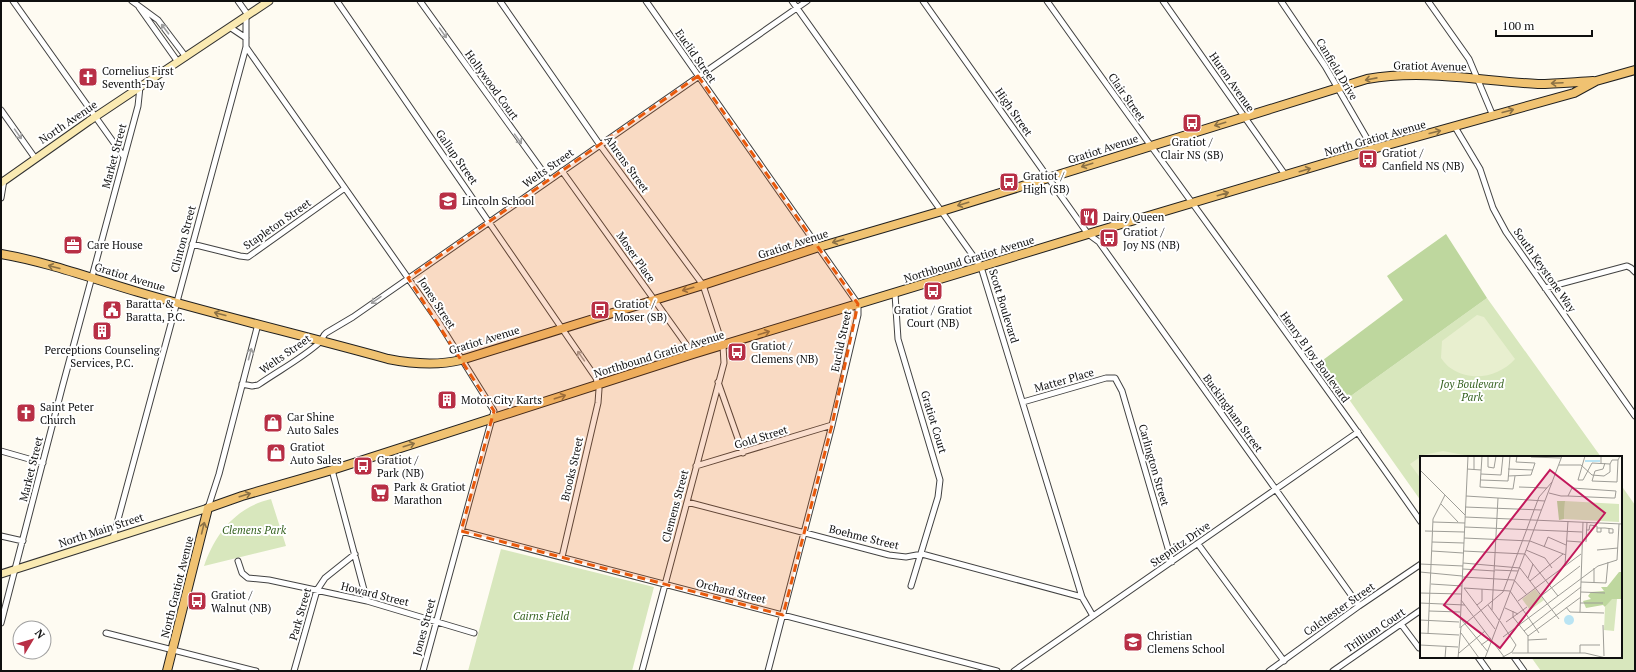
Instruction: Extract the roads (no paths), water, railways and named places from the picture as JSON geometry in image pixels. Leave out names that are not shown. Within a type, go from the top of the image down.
[{"type":"main road","name":"North Avenue","points":[[3,182],[95,117],[231,28],[269,1]]},
{"type":"main road","name":"North Gratiot Avenue","points":[[1119,225],[1373,149],[1574,93],[1596,81],[1635,70]]},
{"type":"main road","name":"Gratiot Avenue","points":[[1,254],[18,257],[177,303],[388,359],[414,364],[439,364],[461,360],[653,299],[703,285],[819,247],[942,211],[1367,79],[1384,76],[1430,75],[1538,84],[1596,81]]},
{"type":"main road","name":"Northbound Gratiot Avenue","points":[[208,508],[242,496],[332,470],[694,354],[1119,225]]},
{"type":"main road","name":"North Gratiot Avenue","points":[[167,671],[208,508]]},
{"type":"main road","name":"North Main Street","points":[[1,574],[208,508]]},
{"type":"street","points":[[13,1],[124,157]]},
{"type":"street","points":[[132,1],[151,13],[158,20],[186,57]]},
{"type":"street","points":[[238,1],[247,16]]},
{"type":"street","name":"Gallup Street","points":[[338,1],[593,373],[598,384]]},
{"type":"street","name":"Hollywood Court","points":[[420,1],[549,180]]},
{"type":"street","name":"Ahrens Street","points":[[500,1],[600,144],[703,285],[723,346]]},
{"type":"street","name":"Euclid Street","points":[[646,1],[858,304],[858,315],[832,425],[768,671]]},
{"type":"street","name":"Scott Boulevard","points":[[792,1],[981,267],[1082,596],[1093,616]]},
{"type":"street","name":"Welts Street","points":[[242,384],[252,386],[258,385],[321,341],[326,333],[353,317],[807,1]]},
{"type":"street","name":"High Street","points":[[924,1],[1088,234]]},
{"type":"street","name":"Clair Street","points":[[1048,1],[1192,204]]},
{"type":"street","name":"Huron Avenue","points":[[1162,1],[1286,176]]},
{"type":"street","name":"Canfield Drive","points":[[1281,1],[1316,52],[1373,149]]},
{"type":"street","points":[[1428,1],[1469,59],[1493,116]]},
{"type":"street","points":[[138,6],[178,62]]},
{"type":"street","name":"Clinton Street","points":[[113,538],[246,47],[247,16]]},
{"type":"street","points":[[231,28],[246,38]]},
{"type":"street","name":"Jones Street","points":[[246,47],[438,321],[494,411],[423,671]]},
{"type":"street","name":"Market Street","points":[[1,623],[91,277],[138,106],[140,88]]},
{"type":"street","points":[[1,110],[35,158]]},
{"type":"street","name":"South Keystone Way","points":[[1455,127],[1480,170],[1498,219],[1635,416]]},
{"type":"street","name":"Moser Place","points":[[562,171],[694,354]]},
{"type":"street","points":[[1,198],[3,182]]},
{"type":"street","name":"Stapleton Street","points":[[192,244],[248,257],[345,188]]},
{"type":"street","name":"Henry B Joy Boulevard","points":[[1192,204],[1358,432],[1420,521]]},
{"type":"street","name":"Buckingham Street","points":[[1088,234],[1099,242],[1359,606]]},
{"type":"street","points":[[1545,288],[1627,266],[1635,272]]},
{"type":"street","name":"Gratiot Court","points":[[895,294],[898,340],[940,480],[938,497],[922,554],[911,586]]},
{"type":"street","name":"Welts Street","points":[[208,508],[258,324]]},
{"type":"street","name":"Clemens Street","points":[[642,671],[724,363],[723,346]]},
{"type":"street","name":"Matter Place","points":[[1023,402],[1106,378],[1112,378]]},
{"type":"street","name":"Carlington Street","points":[[1112,378],[1115,378],[1122,391],[1172,562]]},
{"type":"street","points":[[718,381],[743,453]]},
{"type":"street","name":"Brooks Street","points":[[562,557],[598,403],[598,384]]},
{"type":"street","name":"Gold Street","points":[[696,466],[832,425]]},
{"type":"street","name":"Stepnitz Drive","points":[[1014,671],[1358,432]]},
{"type":"street","points":[[1,452],[43,463]]},
{"type":"street","points":[[332,470],[367,601]]},
{"type":"street","name":"Boehme Street","points":[[687,502],[889,555],[906,557],[922,554],[1082,596]]},
{"type":"street","name":"Orchard Street","points":[[461,531],[997,671]]},
{"type":"street","points":[[1,536],[23,541]]},
{"type":"street","points":[[1198,544],[1284,661]]},
{"type":"street","name":"Park Street","points":[[294,671],[317,590],[325,578],[355,554]]},
{"type":"street","name":"Howard Street","points":[[238,560],[242,573],[248,578],[269,580],[367,601],[474,632]]},
{"type":"street","name":"Colchester Street","points":[[1270,671],[1359,606],[1420,565]]},
{"type":"street","name":"Trillium Court","points":[[1332,671],[1341,669],[1420,611]]},
{"type":"street","points":[[1401,624],[1420,648]]},
{"type":"street","points":[[106,633],[256,671]]},
{"type":"street","points":[[1479,658],[1488,671]]},
{"type":"street","points":[[1515,658],[1524,671]]},
{"type":"place","name":"Cornelius First Seventh-Day","points":[[88,77]]},
{"type":"place","name":"Gratiot / Clair NS (SB)","points":[[1192,123]]},
{"type":"place","name":"Gratiot / Canfield NS (NB)","points":[[1368,159]]},
{"type":"place","name":"Gratiot / High (SB)","points":[[1009,182]]},
{"type":"place","name":"Lincoln School","points":[[448,201]]},
{"type":"place","name":"Dairy Queen","points":[[1089,217]]},
{"type":"place","name":"Gratiot / Joy NS (NB)","points":[[1109,238]]},
{"type":"place","name":"Care House","points":[[73,245]]},
{"type":"place","name":"Gratiot / Gratiot Court (NB)","points":[[933,291]]},
{"type":"place","name":"Baratta & Baratta, P.C.","points":[[112,310]]},
{"type":"place","name":"Gratiot / Moser (SB)","points":[[600,310]]},
{"type":"place","name":"Perceptions Counseling Services, P.C.","points":[[102,331]]},
{"type":"place","name":"Gratiot / Clemens (NB)","points":[[737,352]]},
{"type":"place","name":"Motor City Karts","points":[[447,400]]},
{"type":"place","name":"Saint Peter Church","points":[[26,413]]},
{"type":"place","name":"Car Shine Auto Sales","points":[[273,423]]},
{"type":"place","name":"Gratiot Auto Sales","points":[[276,453]]},
{"type":"place","name":"Gratiot / Park (NB)","points":[[363,466]]},
{"type":"place","name":"Park & Gratiot Marathon","points":[[380,493]]},
{"type":"place","name":"Gratiot / Walnut (NB)","points":[[197,601]]},
{"type":"place","name":"Christian Clemens School","points":[[1133,642]]},
{"type":"park label","name":"Joy Boulevard Park","points":[[1472,390]]},
{"type":"park label","name":"Clemens Park","points":[[254,530]]},
{"type":"park label","name":"Cairns Field","points":[[541,616]]}]
